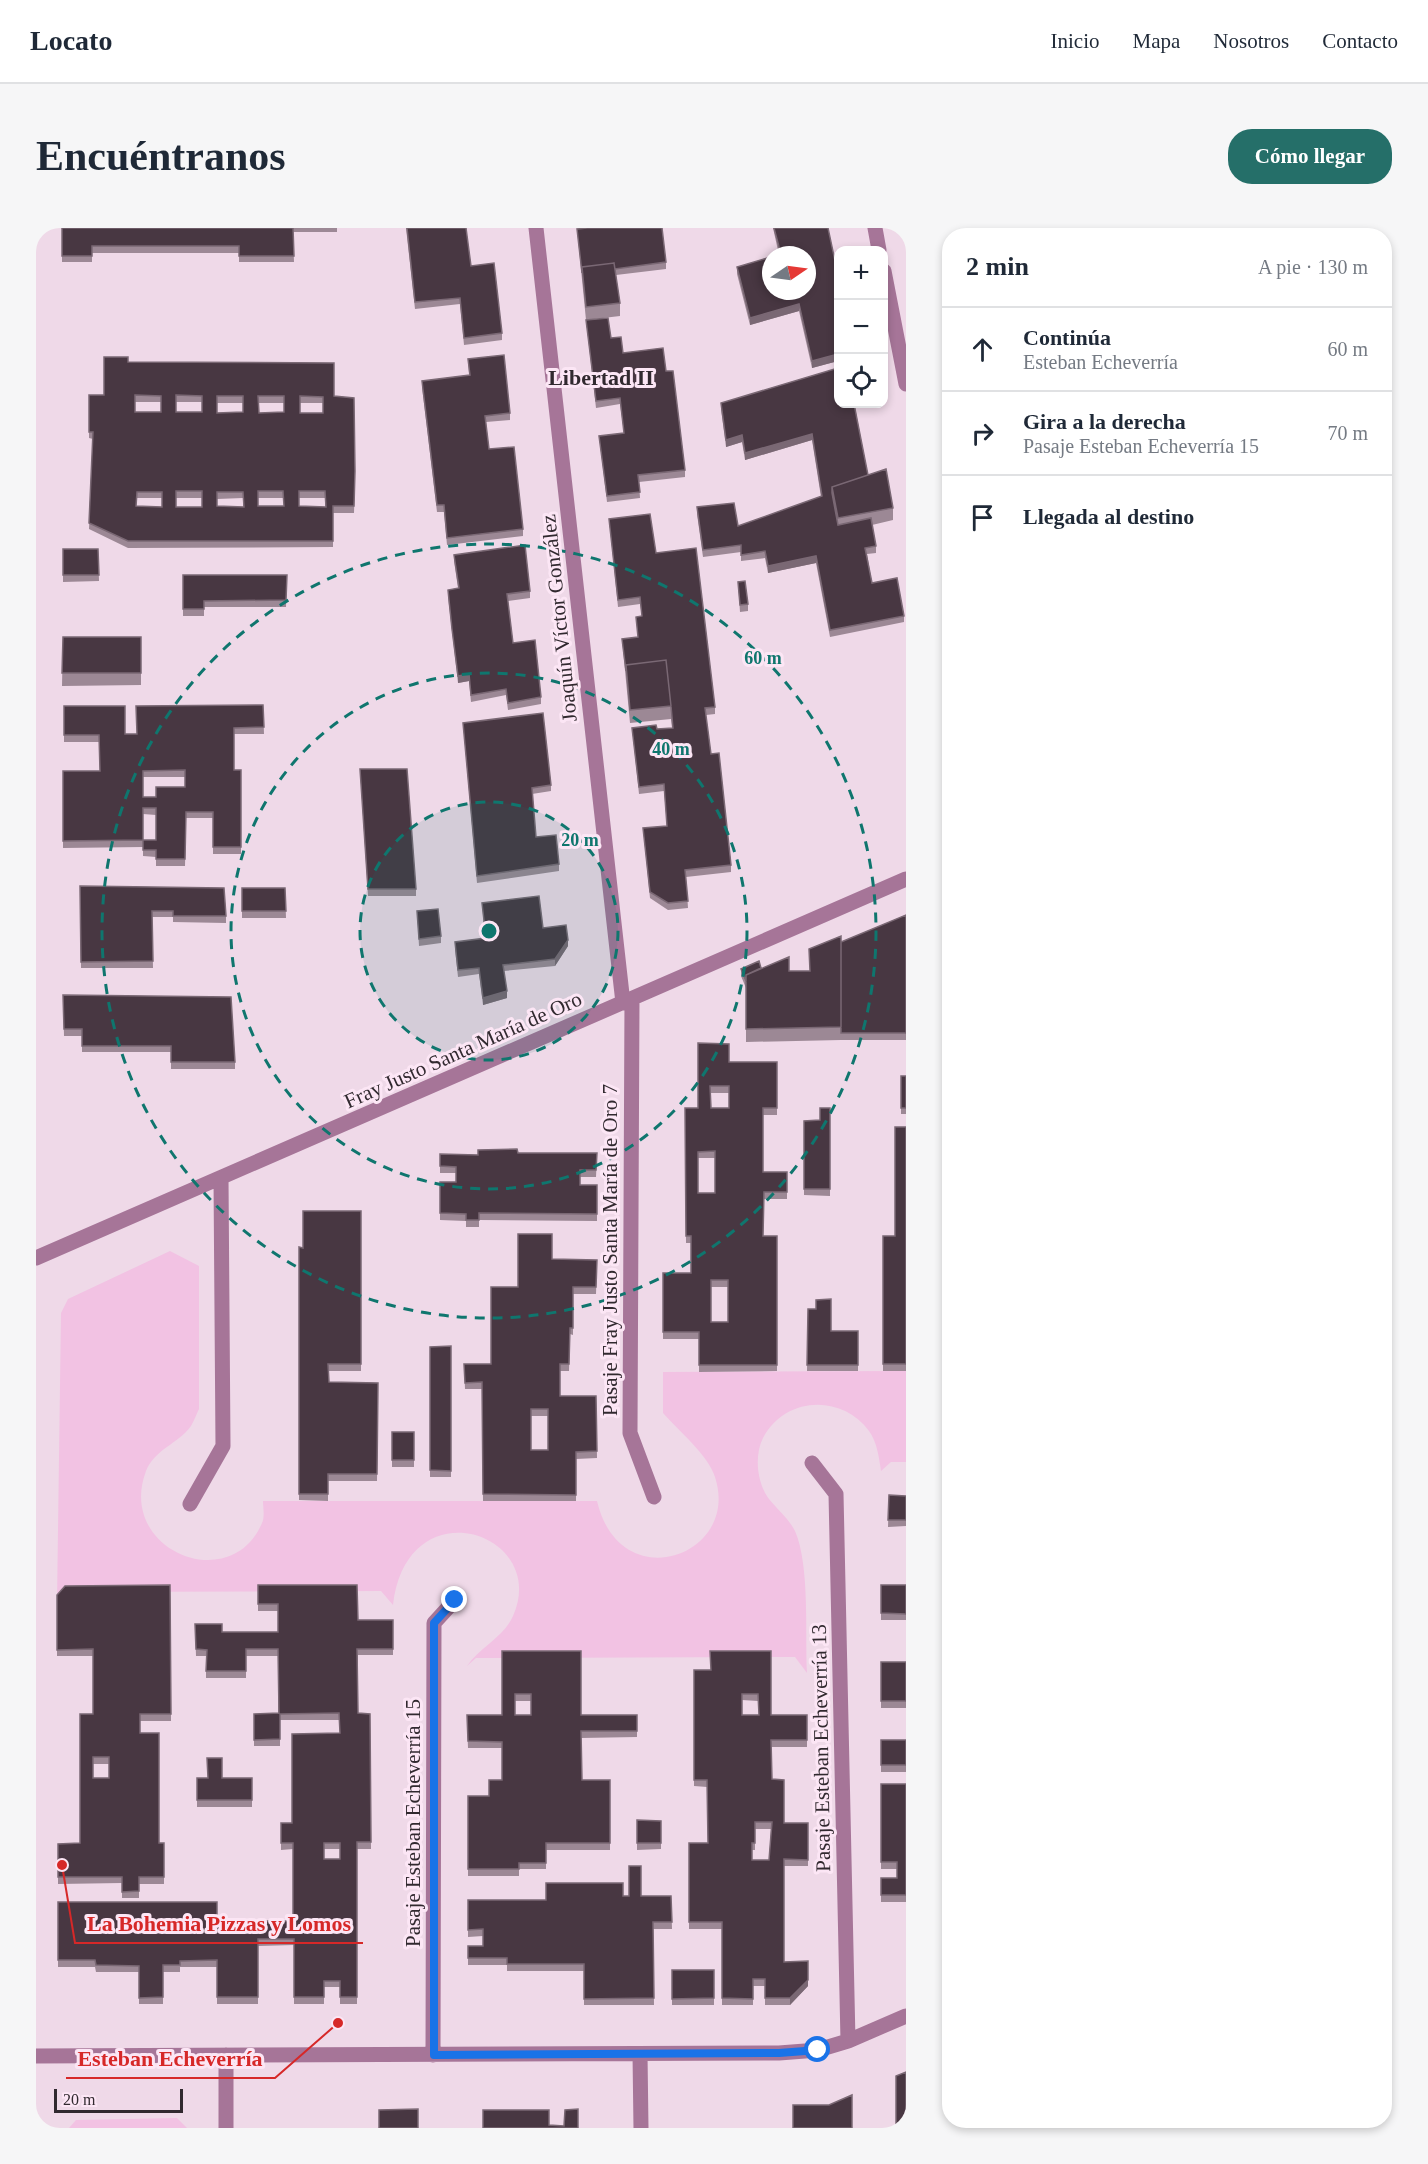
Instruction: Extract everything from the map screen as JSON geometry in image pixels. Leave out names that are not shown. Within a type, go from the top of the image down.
[{"type":"street","name":"Joaquín Víctor González","points":[[536,228],[627,1001]]},
{"type":"street","points":[[875,228],[878,246]]},
{"type":"street","points":[[888,292],[906,384]]},
{"type":"street","name":"Fray Justo Santa María de Oro","points":[[36,1258],[906,879]]},
{"type":"street","name":"Pasaje Fray Justo Santa María de Oro 7","points":[[627,1001],[630,1433],[654,1497]]},
{"type":"street","points":[[190,1504],[223,1446],[221,1178]]},
{"type":"street","name":"Pasaje Esteban Echeverría 13","points":[[812,1463],[836,1494],[848,2041]]},
{"type":"street","name":"Pasaje Esteban Echeverría 15","points":[[434,2055],[434,1623],[455,1600]]},
{"type":"street","points":[[36,2056],[779,2053],[818,2050],[848,2041],[906,2016]]},
{"type":"street","points":[[640,2054],[641,2128]]},
{"type":"street","points":[[226,2055],[226,2128]]},
{"type":"shaded area","points":[[170,1251],[199,1266],[199,1409],[186,1432],[150,1463],[146,1471],[141,1499],[147,1523],[161,1542],[181,1554],[204,1560],[227,1557],[247,1545],[263,1521],[263,1501],[597,1501],[610,1531],[629,1550],[651,1557],[674,1555],[695,1545],[711,1528],[718,1505],[712,1469],[700,1452],[663,1413],[663,1372],[906,1371],[906,1462],[891,1462],[881,1471],[876,1445],[869,1431],[858,1419],[829,1406],[814,1405],[785,1414],[773,1424],[763,1438],[758,1453],[759,1477],[765,1493],[787,1519],[800,1545],[805,1581],[807,1673],[795,1657],[476,1658],[467,1666],[509,1623],[513,1616],[519,1587],[512,1562],[495,1544],[472,1534],[447,1534],[423,1544],[404,1568],[393,1605],[381,1591],[65,1592],[57,1602],[61,1313],[68,1299]]},
{"type":"shaded area","points":[[177,2118],[187,2128],[69,2128],[76,2120]]},
{"type":"building","points":[[62,228],[293,228],[294,256],[239,256],[239,246],[92,246],[92,256],[62,256]]},
{"type":"building","points":[[407,228],[466,228],[471,266],[494,263],[502,333],[464,338],[460,298],[415,302]]},
{"type":"building","points":[[662,228],[666,262],[615,269],[614,263],[582,267],[582,273],[577,229]]},
{"type":"building","points":[[774,228],[828,228],[834,256],[834,355],[812,361],[799,304],[750,318],[737,267],[762,260],[762,300],[816,300],[816,246],[779,246]]},
{"type":"building","points":[[614,263],[620,303],[586,307],[582,267]]},
{"type":"building","points":[[608,318],[611,338],[621,337],[623,353],[663,348],[666,371],[673,371],[685,470],[638,475],[640,492],[607,496],[599,436],[624,433],[620,398],[596,401],[586,320]]},
{"type":"building","points":[[504,355],[510,413],[485,416],[489,449],[514,447],[523,529],[447,538],[444,505],[437,505],[422,381],[470,375],[468,359]]},
{"type":"building","points":[[104,357],[128,357],[128,362],[334,363],[334,396],[354,398],[354,506],[333,506],[333,541],[128,541],[89,523],[93,432],[89,432],[89,395],[104,395]],"holes":[[[135,395],[161,396],[161,412],[135,412]],[[176,395],[202,396],[202,412],[176,412]],[[217,396],[243,396],[243,412],[217,413]],[[258,396],[284,396],[284,412],[259,413]],[[300,396],[323,397],[323,413],[300,413]],[[176,491],[202,491],[202,507],[176,507]],[[258,491],[283,491],[284,506],[258,506]],[[299,491],[325,491],[326,507],[299,506]],[[137,492],[162,492],[162,507],[136,506]],[[217,492],[243,492],[244,507],[217,506]]]},
{"type":"building","points":[[834,369],[834,408],[855,408],[868,475],[832,487],[838,525],[871,518],[876,546],[865,548],[872,583],[897,578],[904,616],[830,630],[816,556],[768,566],[765,551],[741,555],[741,545],[703,550],[697,507],[734,503],[738,526],[822,496],[812,434],[745,453],[742,435],[726,440],[721,403]]},
{"type":"building","points":[[886,469],[893,508],[838,518],[832,487]]},
{"type":"building","points":[[650,514],[656,553],[696,548],[715,707],[705,708],[711,754],[719,753],[731,865],[685,870],[688,901],[668,903],[650,892],[643,828],[667,826],[664,784],[639,787],[632,728],[656,725],[657,729],[673,728],[666,660],[626,665],[626,671],[622,639],[638,637],[636,617],[642,616],[640,597],[618,600],[609,519]]},
{"type":"building","points":[[525,545],[530,591],[507,594],[513,643],[535,640],[541,697],[508,703],[506,689],[471,695],[469,674],[458,676],[452,629],[448,590],[459,588],[454,555]]},
{"type":"building","points":[[63,549],[98,549],[99,575],[63,575]]},
{"type":"building","points":[[183,575],[287,575],[286,600],[204,601],[204,609],[183,609]]},
{"type":"building","points":[[745,581],[748,604],[740,605],[738,582]]},
{"type":"building","points":[[63,637],[141,637],[141,673],[62,673]]},
{"type":"building","points":[[666,660],[671,706],[630,710],[626,665]]},
{"type":"building","points":[[263,705],[264,727],[234,728],[234,770],[241,770],[241,847],[213,847],[213,812],[186,812],[185,859],[156,859],[156,850],[143,850],[143,840],[63,841],[63,771],[100,771],[99,735],[64,735],[64,706],[125,706],[125,734],[137,734],[136,706]],"holes":[[[185,770],[185,787],[156,787],[156,797],[143,797],[143,771]],[[143,808],[156,808],[156,840],[143,840]]]},
{"type":"building","points":[[543,713],[551,785],[532,788],[536,837],[556,835],[559,864],[477,876],[463,723]]},
{"type":"building","points":[[360,769],[407,769],[416,889],[368,889]]},
{"type":"building","points":[[80,886],[224,888],[226,916],[173,916],[173,911],[152,911],[153,961],[81,962]]},
{"type":"building","points":[[242,888],[285,888],[286,911],[242,911]]},
{"type":"building","points":[[539,896],[543,928],[566,925],[568,940],[555,959],[503,965],[507,991],[483,998],[479,968],[458,970],[455,942],[486,938],[482,903]]},
{"type":"building","points":[[438,909],[441,936],[419,939],[417,911]]},
{"type":"building","points":[[906,915],[906,1033],[841,1033],[841,942]]},
{"type":"building","points":[[841,936],[841,1027],[746,1029],[746,975],[789,957],[789,971],[810,971],[809,949]]},
{"type":"building","points":[[759,961],[761,968],[746,975],[746,981],[741,969]]},
{"type":"building","points":[[63,995],[231,997],[235,1062],[171,1062],[171,1046],[82,1046],[82,1029],[64,1029]]},
{"type":"building","points":[[698,1043],[729,1044],[729,1062],[777,1062],[777,1108],[763,1108],[763,1172],[787,1172],[787,1192],[764,1192],[763,1236],[777,1236],[777,1365],[699,1365],[699,1332],[663,1332],[663,1273],[691,1273],[691,1236],[686,1236],[685,1108],[698,1108]],"holes":[[[710,1086],[729,1086],[729,1108],[711,1108]],[[715,1151],[715,1193],[698,1193],[698,1152]],[[711,1280],[728,1280],[728,1322],[711,1322]]]},
{"type":"building","points":[[901,1076],[906,1076],[906,1108],[901,1108]]},
{"type":"building","points":[[820,1108],[830,1108],[830,1189],[804,1189],[804,1121],[820,1120]]},
{"type":"building","points":[[895,1127],[906,1127],[906,1364],[883,1364],[883,1236],[895,1236]]},
{"type":"building","points":[[517,1149],[518,1153],[597,1153],[596,1170],[580,1170],[580,1185],[597,1185],[597,1214],[479,1213],[479,1220],[466,1220],[466,1214],[440,1213],[440,1182],[456,1182],[456,1167],[440,1166],[440,1154],[478,1155],[478,1150]]},
{"type":"building","points":[[303,1211],[361,1211],[361,1364],[328,1364],[329,1382],[378,1383],[377,1474],[328,1474],[328,1494],[299,1494],[299,1247],[303,1248]]},
{"type":"building","points":[[518,1234],[552,1234],[552,1259],[597,1260],[596,1287],[573,1287],[573,1328],[570,1328],[569,1364],[560,1364],[560,1396],[596,1396],[597,1451],[576,1452],[576,1495],[483,1494],[482,1382],[465,1383],[464,1364],[491,1364],[491,1287],[518,1287]],"holes":[[[531,1409],[548,1409],[548,1450],[531,1450]]]},
{"type":"building","points":[[831,1299],[831,1331],[858,1331],[858,1365],[807,1365],[808,1309],[816,1309],[816,1300]]},
{"type":"building","points":[[451,1346],[451,1471],[430,1470],[430,1347]]},
{"type":"building","points":[[392,1432],[414,1432],[414,1460],[392,1460]]},
{"type":"building","points":[[889,1495],[906,1496],[906,1520],[888,1520]]},
{"type":"building","points":[[170,1585],[171,1714],[140,1714],[140,1733],[159,1733],[159,1843],[164,1843],[164,1877],[139,1877],[139,1891],[122,1892],[122,1877],[58,1877],[58,1844],[80,1843],[80,1714],[93,1714],[93,1649],[57,1650],[57,1595],[65,1586]],"holes":[[[93,1757],[109,1757],[109,1778],[93,1778]]]},
{"type":"building","points":[[258,1585],[357,1585],[358,1620],[393,1620],[393,1649],[357,1649],[358,1713],[370,1714],[371,1842],[357,1842],[357,1997],[340,1997],[340,1981],[324,1981],[324,1997],[294,1997],[294,1939],[258,1939],[258,1997],[217,1997],[217,1960],[180,1961],[180,1965],[163,1965],[163,1997],[139,1998],[139,1966],[96,1965],[95,1960],[58,1960],[58,1902],[217,1902],[217,1921],[293,1921],[293,1843],[281,1843],[281,1823],[292,1823],[292,1734],[340,1733],[339,1713],[280,1714],[280,1739],[254,1740],[254,1714],[279,1713],[278,1649],[246,1649],[246,1671],[206,1671],[207,1650],[196,1649],[195,1624],[222,1624],[222,1632],[278,1632],[278,1604],[258,1604]],"holes":[[[324,1843],[340,1843],[340,1859],[324,1859]]]},
{"type":"building","points":[[881,1585],[906,1585],[906,1614],[881,1613]]},
{"type":"building","points":[[502,1651],[581,1651],[581,1715],[637,1715],[637,1731],[581,1731],[582,1780],[610,1780],[610,1843],[546,1843],[546,1863],[519,1863],[519,1869],[468,1869],[468,1796],[489,1796],[489,1780],[502,1780],[502,1742],[468,1741],[467,1715],[502,1715]],"holes":[[[515,1694],[531,1694],[531,1715],[515,1715]]]},
{"type":"building","points":[[710,1651],[771,1651],[771,1715],[807,1715],[807,1740],[771,1740],[772,1779],[784,1780],[784,1823],[808,1823],[808,1860],[784,1859],[784,1962],[808,1961],[808,1980],[790,1998],[765,1998],[765,1979],[753,1979],[753,1999],[722,1998],[722,1922],[689,1922],[689,1843],[708,1843],[707,1780],[694,1780],[694,1670],[711,1670]],"holes":[[[742,1694],[758,1694],[759,1715],[742,1715]],[[755,1822],[772,1822],[769,1860],[752,1860]]]},
{"type":"building","points":[[881,1662],[906,1662],[906,1701],[881,1701]]},
{"type":"building","points":[[881,1740],[906,1740],[906,1765],[881,1765]]},
{"type":"building","points":[[207,1758],[222,1758],[222,1778],[252,1778],[252,1800],[197,1800],[197,1778],[208,1778]]},
{"type":"building","points":[[881,1784],[906,1784],[906,1895],[881,1895],[881,1878],[897,1878],[897,1862],[881,1862]]},
{"type":"building","points":[[637,1820],[661,1821],[661,1843],[637,1843]]},
{"type":"building","points":[[629,1866],[641,1866],[641,1896],[671,1896],[672,1922],[653,1922],[654,1998],[584,1999],[584,1964],[507,1964],[507,1958],[468,1958],[468,1946],[483,1946],[483,1929],[468,1930],[468,1900],[546,1900],[546,1883],[623,1883],[623,1896],[629,1896]]},
{"type":"building","points":[[672,1970],[714,1970],[714,1998],[672,1999]]},
{"type":"building","points":[[906,2072],[906,2128],[896,2128],[896,2076]]},
{"type":"building","points":[[852,2095],[852,2128],[793,2128],[793,2105],[829,2105]]},
{"type":"building","points":[[418,2109],[418,2128],[379,2128],[379,2110]]},
{"type":"building","points":[[578,2109],[578,2128],[483,2128],[483,2110],[549,2110],[549,2125],[564,2126],[565,2110]]},
{"type":"place","name":"La Bohemia Pizzas y Lomos","points":[[62,1865]]},
{"type":"place","name":"Esteban Echeverría","points":[[338,2023]]},
{"type":"district","name":"Libertad II","points":[[601,377]]},
{"type":"route","points":[[455,1600],[434,1623],[434,2055],[779,2053],[818,2050]]}]
